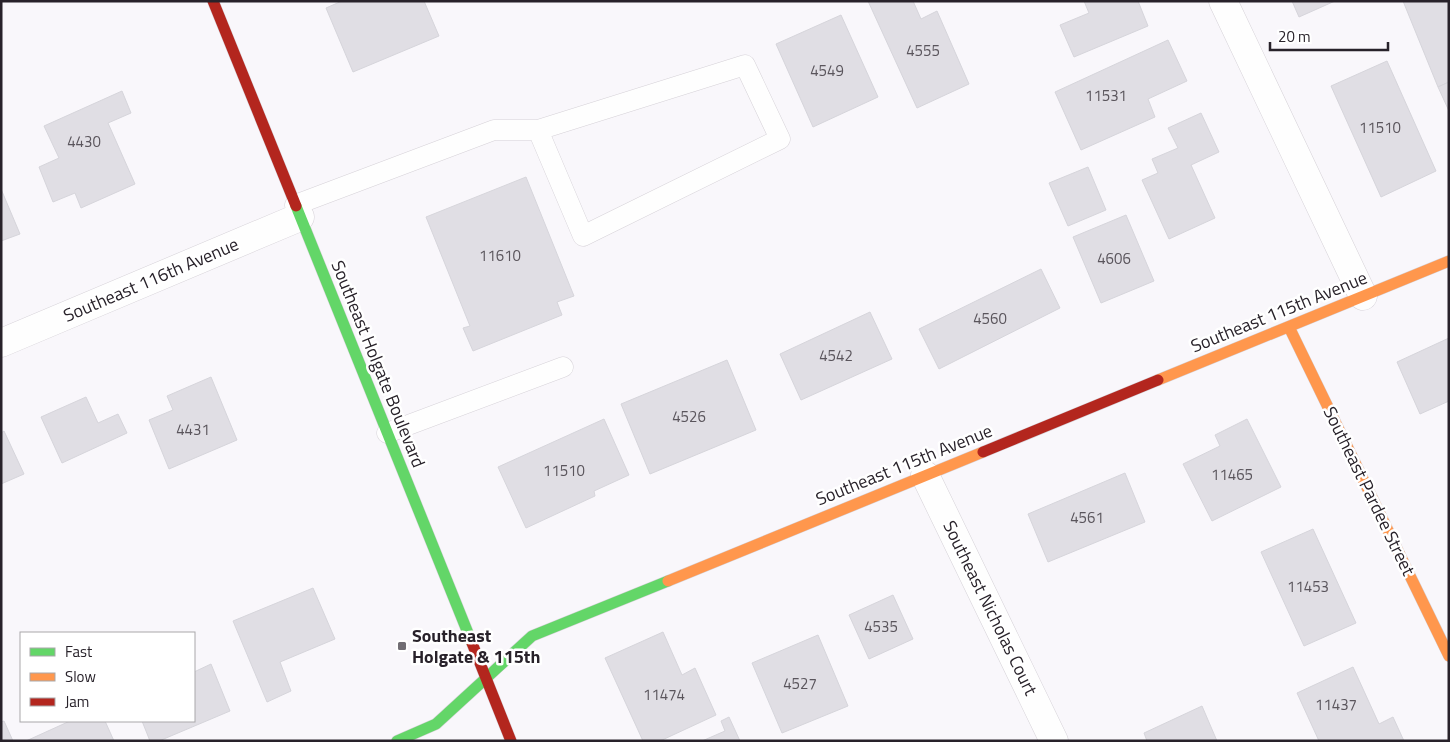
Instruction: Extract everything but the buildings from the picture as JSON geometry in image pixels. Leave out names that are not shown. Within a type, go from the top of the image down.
[{"type":"street","name":"Southeast Holgate Boulevard","points":[[213,1],[511,741]]},
{"type":"street","points":[[1223,1],[1363,296]]},
{"type":"street","name":"Southeast 116th Avenue","points":[[1,343],[298,211]]},
{"type":"street","name":"Southeast 115th Avenue","points":[[397,741],[436,724],[532,636],[1449,261]]},
{"type":"street","name":"Southeast Pardee Street","points":[[1289,326],[1449,656]]},
{"type":"street","name":"Southeast Nicholas Court","points":[[925,475],[1054,741]]},
{"type":"lane","points":[[298,211],[494,130],[538,130],[745,65],[780,139],[583,236],[538,130]]},
{"type":"lane","points":[[387,433],[563,367]]},
{"type":"traffic: fast","points":[[296,206],[472,643]]},
{"type":"traffic: fast","points":[[397,741],[436,724],[532,636],[668,581]]},
{"type":"traffic: slow","points":[[1158,380],[1449,261]]},
{"type":"traffic: slow","points":[[1289,327],[1449,656]]},
{"type":"traffic: slow","points":[[668,581],[983,452]]},
{"type":"traffic: jam","points":[[213,1],[296,206]]},
{"type":"traffic: jam","points":[[983,452],[1158,380]]},
{"type":"traffic: jam","points":[[472,643],[511,741]]},
{"type":"place","name":"Southeast Holgate & 115th","points":[[402,646]]}]
